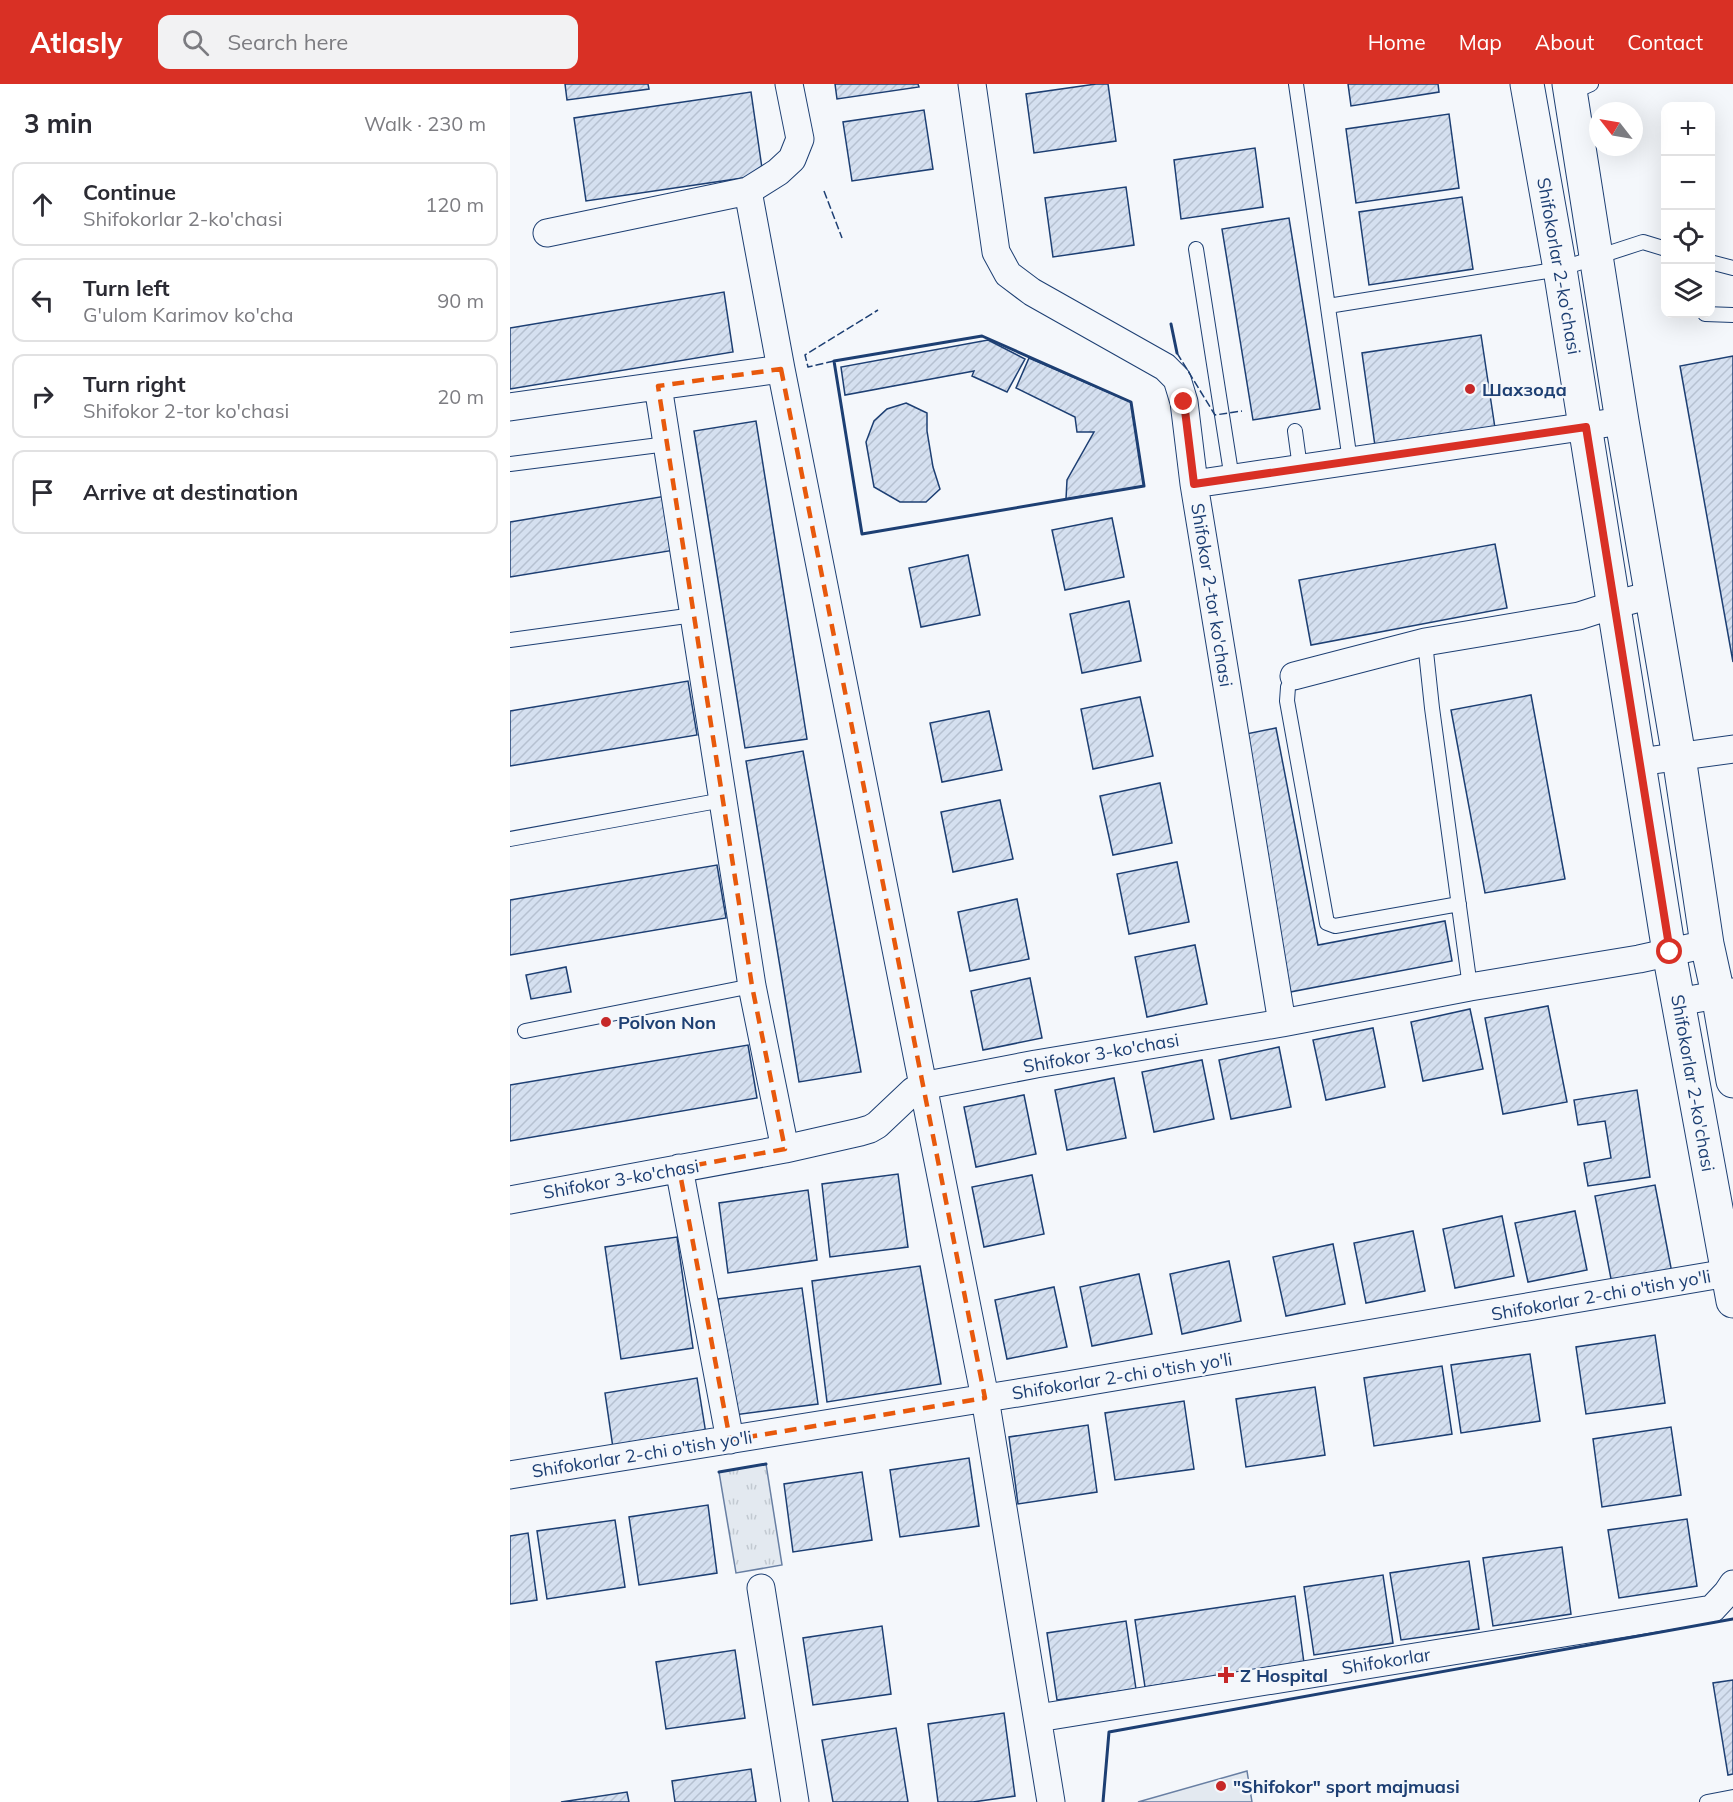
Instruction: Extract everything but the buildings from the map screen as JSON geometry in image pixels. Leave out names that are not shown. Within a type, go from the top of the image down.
[{"type":"street","points":[[547,233],[748,191],[778,172],[792,159],[800,140],[789,84]]},
{"type":"street","name":"Shifokor 2-tor ko'chasi","points":[[972,84],[996,252],[1008,274],[1032,292],[1165,367],[1177,379],[1184,402],[1194,484],[1282,1023]]},
{"type":"street","name":"Shifokorlar 2-ko'chasi","points":[[1527,84],[1560,268],[1678,1002],[1731,1282]]},
{"type":"street","name":"Shifokorlar 2-ko'chasi","points":[[1577,87],[1596,256],[1679,757],[1707,944],[1726,993],[1733,1081]]},
{"type":"street","points":[[748,191],[781,369],[985,1398],[1051,1802]]},
{"type":"street","points":[[510,407],[781,369]]},
{"type":"street","points":[[658,386],[752,986],[785,1149]]},
{"type":"street","points":[[1194,484],[1622,421]]},
{"type":"street","points":[[1294,676],[1425,642],[1579,616],[1651,595]]},
{"type":"street","points":[[1639,762],[1733,749]]},
{"type":"street","name":"Shifokor 3-ko'chasi","points":[[510,1200],[785,1149],[870,1129],[913,1091],[922,1086],[1036,1064],[1282,1023],[1470,987],[1639,959],[1707,944]]},
{"type":"street","points":[[1678,1002],[1726,993]]},
{"type":"street","points":[[679,1168],[730,1440]]},
{"type":"street","name":"Shifokorlar 2-chi o'tish yo'li","points":[[510,1475],[985,1398],[1731,1282]]},
{"type":"street","points":[[761,1588],[795,1802]]},
{"type":"street","name":"Shifokorlar","points":[[1038,1718],[1712,1609],[1730,1589]]},
{"type":"lane","points":[[1296,84],[1350,461]]},
{"type":"lane","points":[[1328,306],[1560,268],[1644,242],[1661,248]]},
{"type":"lane","points":[[1196,249],[1232,478]]},
{"type":"lane","points":[[1715,263],[1733,268]]},
{"type":"lane","points":[[1715,314],[1733,315]]},
{"type":"lane","points":[[1295,431],[1300,468]]},
{"type":"lane","points":[[510,464],[667,444]]},
{"type":"lane","points":[[510,640],[694,615]]},
{"type":"lane","points":[[1425,642],[1470,987]]},
{"type":"lane","points":[[1294,676],[1288,687],[1287,701],[1326,923],[1335,926],[1459,904]]},
{"type":"lane","points":[[510,839],[723,800]]},
{"type":"lane","points":[[525,1031],[752,986]]},
{"type":"lane","points":[[1707,1802],[1733,1797]]},
{"type":"highlighted area","points":[[781,369],[985,1398],[730,1440],[679,1168],[785,1149],[752,986],[658,386]]},
{"type":"green space","points":[[766,1464],[782,1565],[736,1573],[719,1472]]},
{"type":"green space","name":"\"Shifokor\" sport majmuasi","points":[[1247,1771],[1252,1802],[1138,1802]]},
{"type":"fence","points":[[824,191],[842,238]]},
{"type":"fence","points":[[834,361],[808,367],[805,355],[878,310]]},
{"type":"fence","points":[[1177,353],[1215,415],[1242,411]]},
{"type":"wall","points":[[1171,324],[1177,353]]},
{"type":"wall","points":[[982,336],[1131,402],[1144,486],[862,534],[834,361],[982,336]]},
{"type":"wall","points":[[719,1472],[766,1464]]},
{"type":"wall","points":[[1103,1802],[1109,1732],[1733,1619]]},
{"type":"place","name":"Шахзода","points":[[1470,389]]},
{"type":"place","name":"Polvon Non","points":[[606,1022]]},
{"type":"place","name":"Z Hospital","points":[[1226,1675]]},
{"type":"place","name":"\"Shifokor\" sport majmuasi","points":[[1221,1786]]},
{"type":"route","points":[[1184,402],[1194,484],[1586,427],[1670,952]]}]
